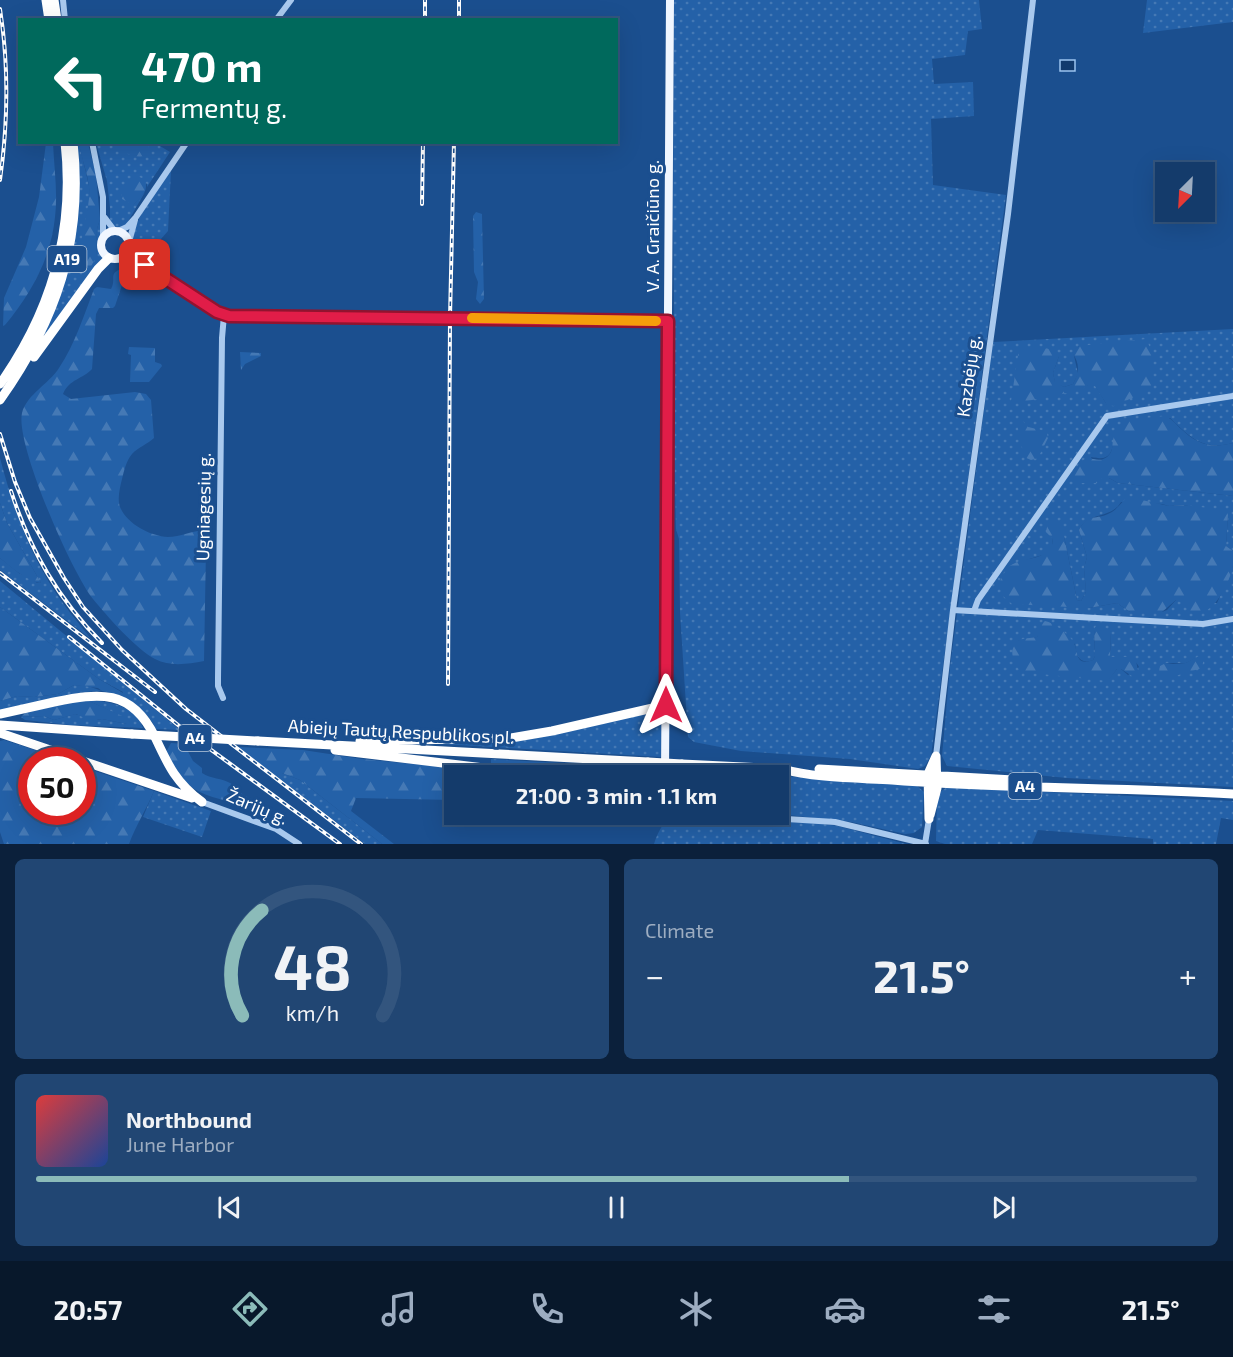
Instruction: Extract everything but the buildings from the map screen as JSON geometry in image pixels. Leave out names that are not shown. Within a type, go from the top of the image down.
[{"type":"highway","points":[[46,0],[49,18]]},
{"type":"highway","points":[[54,0],[57,18]]},
{"type":"highway","name":"A19","points":[[0,384],[20,367],[54,277],[61,251],[68,197],[65,144]]},
{"type":"highway","name":"A19","points":[[0,400],[54,303],[69,253],[76,197],[73,144]]},
{"type":"highway","points":[[20,367],[40,348],[98,269],[109,258]]},
{"type":"highway","points":[[0,714],[84,696],[117,699],[132,707],[144,718],[173,774],[186,790],[202,802]]},
{"type":"highway","points":[[321,744],[520,737],[666,705]]},
{"type":"highway","name":"Abiejų Tautų Respublikos pl.","points":[[0,729],[17,727],[783,769],[805,774],[1098,785],[1112,788],[1233,794]]},
{"type":"highway","points":[[0,729],[46,747]]},
{"type":"highway","points":[[52,747],[48,743],[56,730]]},
{"type":"highway","points":[[306,744],[348,752],[458,765]]},
{"type":"highway","points":[[929,819],[936,756]]},
{"type":"highway","points":[[96,765],[202,802]]},
{"type":"highway","points":[[163,788],[172,783],[173,774]]},
{"type":"main road","name":"V. A. Graičiūno g.","points":[[665,765],[670,0]]},
{"type":"main road","points":[[145,265],[120,258],[109,258],[101,249],[103,237],[108,232],[116,231],[125,235],[129,245],[145,265],[224,315],[668,321]]},
{"type":"main road","points":[[120,258],[129,245]]},
{"type":"street","points":[[63,0],[65,18]]},
{"type":"street","points":[[278,18],[291,0]]},
{"type":"street","name":"Kazbėjų g.","points":[[936,756],[953,610],[1008,214],[1033,0]]},
{"type":"street","points":[[92,144],[101,180],[103,237]]},
{"type":"street","points":[[104,217],[116,231],[127,227],[186,144]]},
{"type":"street","points":[[129,245],[136,217]]},
{"type":"street","name":"Ugniagesių g.","points":[[223,698],[218,686],[218,667],[224,315]]},
{"type":"street","points":[[974,611],[985,591],[1107,416],[1233,396]]},
{"type":"street","points":[[953,610],[1203,624],[1233,619]]},
{"type":"street","name":"Žarijų g.","points":[[202,802],[276,829],[299,844]]},
{"type":"street","points":[[789,819],[835,822],[926,844],[929,819]]},
{"type":"green space","points":[[674,0],[979,0],[982,29],[968,31],[965,55],[932,59],[934,84],[973,82],[974,116],[931,119],[933,185],[1006,195],[931,756],[925,766],[918,769],[850,759],[741,751],[694,742],[688,737],[680,612],[679,539],[676,529],[673,393],[675,378]]},
{"type":"green space","points":[[1147,0],[1233,0],[1233,22],[1143,33]]},
{"type":"green space","points":[[46,144],[53,144],[56,199],[49,247],[31,288],[3,326],[4,298],[26,247],[39,197]]},
{"type":"green space","points":[[77,144],[79,144],[90,198],[82,243],[96,257],[97,229],[100,219],[101,233],[98,248],[103,257],[39,344],[68,271],[77,221],[79,170]]},
{"type":"green space","points":[[79,144],[88,144],[96,175],[100,219],[97,229],[96,257],[87,274],[82,267],[81,246],[89,188]]},
{"type":"green space","points":[[96,144],[157,144],[170,152],[133,205],[145,192],[126,225],[121,227],[114,227],[110,221],[107,181]]},
{"type":"green space","points":[[114,144],[148,144],[150,154],[135,156],[120,150]]},
{"type":"green space","points":[[171,171],[168,231],[145,257],[138,248],[134,251],[134,231],[144,209]]},
{"type":"green space","points":[[137,176],[144,179],[146,187],[144,194],[133,205],[122,199],[122,191],[127,182]]},
{"type":"green space","points":[[476,212],[482,214],[484,299],[480,304],[476,299],[478,282],[474,272],[473,216]]},
{"type":"green space","points":[[123,268],[132,272],[122,285],[115,306],[99,308],[96,314],[92,369],[72,382],[63,394],[71,399],[135,392],[146,394],[151,400],[154,438],[134,452],[128,460],[120,486],[119,504],[128,519],[154,534],[168,537],[209,531],[210,537],[206,548],[204,661],[173,664],[155,659],[131,640],[93,599],[59,537],[36,479],[22,429],[22,413],[28,400],[55,374],[65,359],[94,289],[97,287],[111,289],[115,272]]},
{"type":"green space","points":[[1233,329],[1233,443],[1205,444],[1191,437],[1170,418],[1114,439],[1108,456],[1091,457],[1102,478],[1109,478],[1118,483],[1233,496],[1233,551],[1226,546],[1228,515],[1184,505],[1121,502],[1111,511],[1088,520],[1079,530],[1087,557],[1084,568],[1086,592],[1081,601],[1077,600],[1064,536],[1052,538],[1053,545],[1046,554],[1013,564],[1089,608],[1117,603],[1130,612],[1162,612],[1176,600],[1217,603],[1233,566],[1233,787],[1067,778],[947,766],[942,756],[950,667],[993,342]],"holes":[[[1079,346],[1107,405],[1095,385],[1011,401],[1059,356],[1053,373],[1055,383],[1064,387],[1073,384],[1078,374],[1073,351]],[[1094,629],[1111,632],[1110,657],[1134,660],[1139,667],[1128,675],[1121,669],[1117,669],[1108,680],[1018,641],[1037,637],[1040,632],[1075,644],[1076,652],[1082,660],[1093,660],[1095,656]],[[1201,655],[1159,678],[1166,663],[1186,663]]]},
{"type":"green space","points":[[1146,339],[1153,364],[1150,390],[1114,406],[1107,405],[1095,386],[1088,385],[1082,390],[1017,403],[1011,401],[1019,349],[1041,348],[1056,352],[1059,356],[1053,373],[1055,382],[1064,387],[1073,384],[1077,376],[1078,365],[1073,350],[1079,346]]},
{"type":"green space","points":[[129,347],[155,348],[155,362],[162,366],[149,382],[130,382]]},
{"type":"green space","points":[[240,352],[261,353],[261,356],[245,364],[241,370]]},
{"type":"green space","points":[[1164,416],[1171,419],[1192,438],[1204,444],[1233,443],[1233,496],[1118,483],[1109,478],[1102,478],[1098,483],[1076,483],[1071,479],[1076,468],[1085,459],[1098,460],[1109,455],[1116,432],[1126,422]]},
{"type":"green space","points":[[1022,420],[1028,427],[1047,433],[1048,438],[1038,458],[1031,460],[1024,457],[1017,423]]},
{"type":"green space","points":[[0,458],[15,508],[43,572],[56,594],[91,639],[0,570],[0,558],[20,574],[41,583],[7,523],[0,503]]},
{"type":"green space","points":[[1128,497],[1169,506],[1183,505],[1226,510],[1228,515],[1226,546],[1233,551],[1233,566],[1224,590],[1206,611],[1192,612],[1176,600],[1162,612],[1130,612],[1117,603],[1089,608],[1012,604],[1004,597],[999,584],[1004,572],[1019,561],[1039,556],[1048,550],[1053,544],[1052,538],[1046,532],[1048,522],[1053,521],[1060,527],[1064,536],[1077,600],[1081,601],[1086,592],[1084,568],[1087,557],[1079,530],[1086,521],[1110,513]]},
{"type":"green space","points":[[0,503],[7,523],[41,583],[26,577],[0,558]]},
{"type":"green space","points":[[0,581],[180,730],[156,729],[146,714],[121,697],[123,692],[99,679],[0,607]]},
{"type":"green space","points":[[0,607],[99,679],[123,693],[123,696],[98,688],[74,685],[58,694],[34,697],[17,696],[0,701]]},
{"type":"green space","points":[[1045,621],[1064,632],[1073,641],[1080,660],[1087,662],[1093,660],[1095,656],[1094,629],[1096,626],[1106,628],[1111,632],[1110,657],[1131,657],[1136,661],[1139,675],[1135,678],[1117,669],[1108,681],[1021,672],[1014,661],[1013,648],[1020,640],[1037,637],[1041,624]]},
{"type":"green space","points":[[1201,655],[1204,657],[1202,668],[1162,680],[1158,678],[1160,666],[1166,663],[1186,663]]},
{"type":"green space","points":[[74,685],[88,686],[102,691],[84,692],[0,711],[0,701],[17,696],[34,697],[58,694]]},
{"type":"green space","points":[[87,700],[112,703],[127,709],[134,714],[143,728],[70,725],[25,720],[21,717],[44,716],[54,720],[75,714],[127,724],[123,717]]},
{"type":"green space","points":[[87,700],[131,722],[127,724],[102,719],[91,721],[76,714],[54,720],[44,716],[21,717],[26,712]]},
{"type":"green space","points":[[658,710],[661,715],[661,757],[425,743],[500,742],[532,739]]},
{"type":"green space","points":[[4,740],[25,747],[18,747],[18,825],[96,825],[96,771],[154,791],[129,844],[4,844],[0,832],[0,741]]},
{"type":"green space","points":[[171,743],[184,744],[193,761],[202,768],[202,773],[232,784],[260,807],[251,811],[192,788],[178,775],[172,765],[166,752]]},
{"type":"green space","points":[[238,747],[303,750],[362,759],[444,767],[444,800],[356,798],[351,811],[394,844],[382,844],[300,780],[282,773],[272,773]]},
{"type":"green space","points":[[491,759],[593,765],[491,765]]},
{"type":"green space","points":[[272,773],[282,773],[300,780],[382,844],[365,844]]},
{"type":"green space","points":[[789,777],[915,784],[924,792],[922,827],[914,833],[905,834],[851,822],[789,815]]},
{"type":"green space","points":[[947,787],[1233,801],[1233,820],[1221,818],[1216,844],[1153,844],[1153,839],[1038,830],[1032,844],[945,844],[936,841],[937,798],[940,792]]},
{"type":"green space","points":[[154,791],[211,811],[202,837],[143,817]]},
{"type":"green space","points":[[815,823],[838,826],[906,844],[654,844],[664,825]]},
{"type":"shaded area","points":[[1060,60],[1075,60],[1075,71],[1060,71]]},
{"type":"railway","points":[[425,0],[425,18]]},
{"type":"railway","points":[[459,0],[459,18]]},
{"type":"railway","points":[[0,9],[5,52],[6,94],[5,137],[0,180]]},
{"type":"railway","points":[[422,204],[423,144]]},
{"type":"railway","points":[[448,684],[450,318],[454,144]]},
{"type":"railway","points":[[0,434],[15,482],[30,518],[83,607],[122,650],[186,709],[361,844]]},
{"type":"railway","points":[[11,491],[27,533],[47,573],[72,609],[102,643]]},
{"type":"railway","points":[[0,573],[155,692]]},
{"type":"railway","points":[[69,637],[188,733],[340,844]]},
{"type":"slow traffic","points":[[472,318],[656,321]]},
{"type":"route","points":[[145,265],[217,312],[229,316],[668,321],[666,705]]}]
